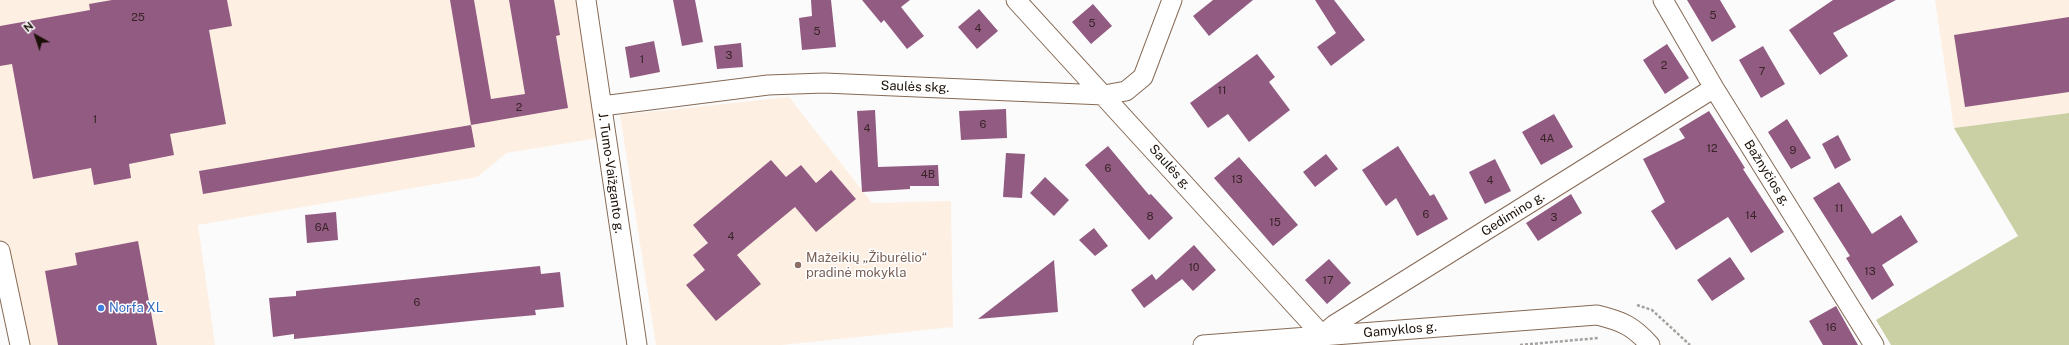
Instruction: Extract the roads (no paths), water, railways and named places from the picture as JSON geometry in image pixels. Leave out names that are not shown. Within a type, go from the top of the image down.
[{"type":"street","name":"J. Tumo-Vaižganto g.","points":[[586,0],[637,345]]},
{"type":"street","name":"Saulės g.","points":[[1016,0],[1104,95],[1319,340]]},
{"type":"street","name":"Saulės skg.","points":[[602,106],[768,85],[824,83],[1104,95],[1126,91],[1143,77],[1172,0]]},
{"type":"street","name":"Bažnyčios g.","points":[[1663,0],[1714,88],[1874,345]]},
{"type":"street","name":"Gedimino g.","points":[[1319,340],[1334,325],[1714,88]]},
{"type":"street","points":[[0,251],[20,345]]},
{"type":"street","name":"Gamyklos g.","points":[[1203,345],[1319,340],[1598,314],[1621,320],[1642,335],[1650,345]]},
{"type":"place","name":"Mažeikių „Žiburėlio“ pradinė mokykla","points":[[798,265]]},
{"type":"place","name":"Norfa XL","points":[[101,308]]}]
